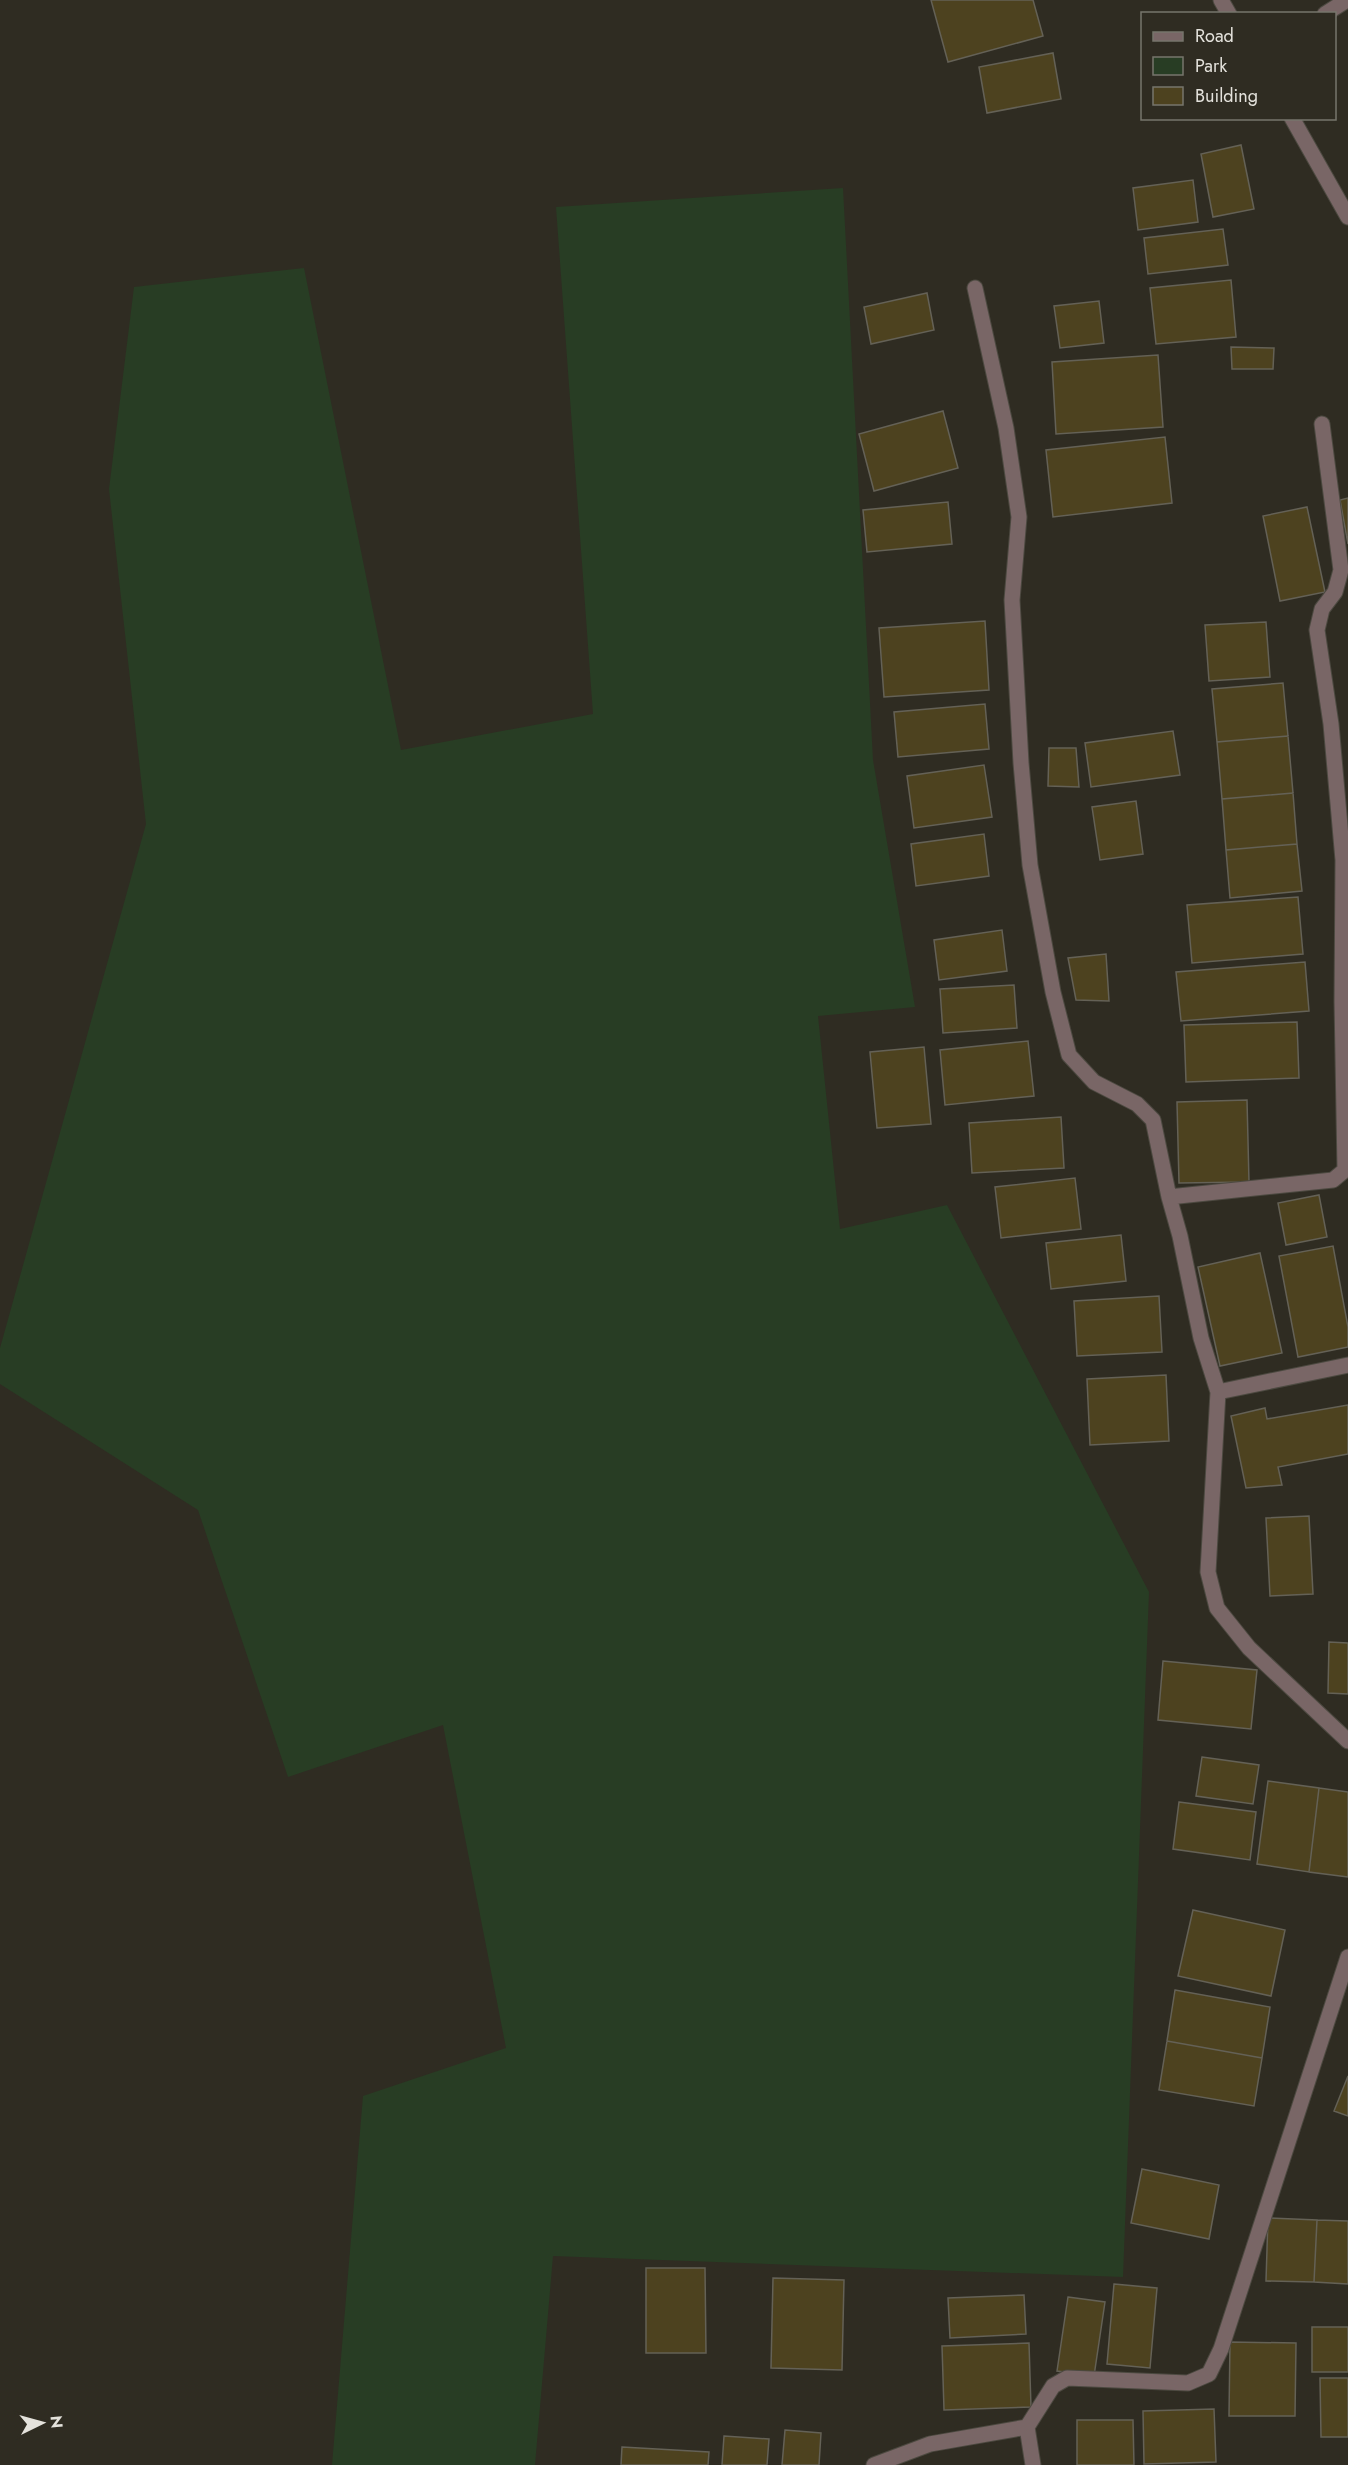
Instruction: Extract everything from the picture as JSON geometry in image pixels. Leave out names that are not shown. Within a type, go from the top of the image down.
[{"type":"street","points":[[1328,12],[1347,1]]},
{"type":"street","points":[[1293,120],[1348,217]]},
{"type":"street","points":[[975,288],[1006,429],[1019,517],[1012,600],[1021,763],[1030,865],[1053,992],[1069,1055],[1094,1082],[1137,1104],[1153,1120],[1201,1338],[1218,1392],[1208,1572],[1217,1608],[1249,1648],[1348,1741]]},
{"type":"street","points":[[1169,1197],[1333,1180],[1345,1170],[1342,1001],[1343,860],[1331,724],[1317,630],[1322,609],[1335,592],[1341,570],[1322,424]]},
{"type":"street","points":[[1218,1392],[1348,1365]]},
{"type":"street","points":[[1033,2465],[1027,2427],[1053,2386],[1067,2378],[1188,2383],[1209,2374],[1221,2349],[1348,1957]]},
{"type":"street","points":[[874,2465],[930,2444],[1027,2427]]},
{"type":"green space","points":[[843,188],[873,760],[915,1007],[818,1016],[840,1229],[947,1205],[1149,1592],[1123,2277],[553,2256],[535,2465],[332,2465],[363,2096],[506,2048],[443,1725],[288,1777],[198,1510],[0,1384],[0,1348],[146,824],[109,489],[134,287],[304,268],[401,750],[593,714],[556,207]]},
{"type":"building","points":[[931,0],[1033,0],[1043,36],[948,62]]},
{"type":"building","points":[[1053,53],[1061,99],[987,113],[979,67]]},
{"type":"building","points":[[1241,145],[1254,209],[1213,217],[1201,154]]},
{"type":"building","points":[[1193,180],[1198,222],[1138,230],[1133,188]]},
{"type":"building","points":[[1223,229],[1228,265],[1148,274],[1144,238]]},
{"type":"building","points":[[1231,280],[1236,337],[1156,344],[1150,288]]},
{"type":"building","points":[[927,293],[934,330],[871,344],[864,307]]},
{"type":"building","points":[[1099,301],[1104,343],[1060,348],[1054,306]]},
{"type":"building","points":[[1231,347],[1274,348],[1273,369],[1232,369]]},
{"type":"building","points":[[1158,355],[1163,427],[1056,434],[1052,362]]},
{"type":"building","points":[[943,411],[958,468],[874,491],[859,434]]},
{"type":"building","points":[[1165,437],[1172,503],[1053,517],[1046,450]]},
{"type":"building","points":[[1348,498],[1348,544],[1340,500]]},
{"type":"building","points":[[948,502],[952,544],[867,552],[863,510]]},
{"type":"building","points":[[1307,507],[1325,592],[1280,601],[1263,516]]},
{"type":"building","points":[[985,621],[989,690],[884,697],[879,628]]},
{"type":"building","points":[[1266,622],[1270,677],[1209,681],[1205,625]]},
{"type":"building","points":[[1283,683],[1288,736],[1217,742],[1212,689]]},
{"type":"building","points":[[985,704],[989,749],[898,757],[894,712]]},
{"type":"building","points":[[1173,731],[1180,775],[1091,787],[1085,743]]},
{"type":"building","points":[[1288,736],[1293,793],[1222,799],[1217,742]]},
{"type":"building","points":[[1049,748],[1076,748],[1079,787],[1048,786]]},
{"type":"building","points":[[984,765],[992,817],[914,828],[907,776]]},
{"type":"building","points":[[1293,793],[1297,844],[1226,850],[1222,799]]},
{"type":"building","points":[[1136,801],[1143,854],[1100,860],[1092,807]]},
{"type":"building","points":[[984,834],[989,876],[916,886],[911,844]]},
{"type":"building","points":[[1297,844],[1302,891],[1230,898],[1226,850]]},
{"type":"building","points":[[1298,897],[1303,954],[1192,963],[1187,905]]},
{"type":"building","points":[[1002,930],[1007,971],[939,980],[934,940]]},
{"type":"building","points":[[1106,954],[1109,1001],[1076,1000],[1068,958]]},
{"type":"building","points":[[1305,962],[1309,1011],[1181,1021],[1176,972]]},
{"type":"building","points":[[1014,985],[1017,1028],[943,1033],[940,989]]},
{"type":"building","points":[[1297,1022],[1299,1078],[1186,1082],[1184,1025]]},
{"type":"building","points":[[1028,1041],[1034,1096],[945,1105],[940,1050]]},
{"type":"building","points":[[924,1047],[931,1124],[877,1128],[870,1052]]},
{"type":"building","points":[[1247,1100],[1249,1182],[1179,1183],[1177,1102]]},
{"type":"building","points":[[1061,1117],[1064,1168],[972,1173],[969,1123]]},
{"type":"building","points":[[1075,1178],[1081,1229],[1001,1238],[995,1187]]},
{"type":"building","points":[[1319,1195],[1327,1237],[1286,1245],[1278,1203]]},
{"type":"building","points":[[1121,1235],[1126,1281],[1051,1289],[1046,1243]]},
{"type":"building","points":[[1333,1246],[1348,1327],[1348,1347],[1298,1357],[1279,1256]]},
{"type":"building","points":[[1260,1253],[1282,1353],[1220,1366],[1198,1267]]},
{"type":"building","points":[[1159,1296],[1162,1352],[1077,1356],[1074,1301]]},
{"type":"building","points":[[1166,1375],[1169,1441],[1090,1445],[1087,1379]]},
{"type":"building","points":[[1348,1405],[1348,1454],[1278,1467],[1282,1485],[1246,1488],[1231,1416],[1265,1408],[1267,1419]]},
{"type":"building","points":[[1309,1516],[1313,1594],[1270,1596],[1266,1518]]},
{"type":"building","points":[[1329,1642],[1348,1643],[1348,1694],[1328,1693]]},
{"type":"building","points":[[1163,1661],[1257,1670],[1251,1729],[1158,1720]]},
{"type":"building","points":[[1202,1757],[1259,1765],[1253,1804],[1196,1796]]},
{"type":"building","points":[[1268,1781],[1319,1788],[1309,1872],[1257,1864]]},
{"type":"building","points":[[1319,1788],[1348,1792],[1348,1877],[1309,1872]]},
{"type":"building","points":[[1179,1802],[1256,1812],[1250,1860],[1173,1849]]},
{"type":"building","points":[[1193,1910],[1285,1930],[1271,1996],[1178,1976]]},
{"type":"building","points":[[1175,1990],[1270,2007],[1262,2058],[1167,2041]]},
{"type":"building","points":[[1167,2041],[1262,2058],[1254,2106],[1159,2090]]},
{"type":"building","points":[[1348,2076],[1348,2116],[1334,2111]]},
{"type":"building","points":[[1142,2169],[1219,2185],[1209,2239],[1131,2223]]},
{"type":"building","points":[[1268,2218],[1317,2220],[1314,2282],[1266,2281]]},
{"type":"building","points":[[1317,2220],[1348,2221],[1348,2284],[1314,2282]]},
{"type":"building","points":[[646,2268],[705,2268],[706,2353],[646,2353]]},
{"type":"building","points":[[773,2278],[844,2280],[842,2370],[771,2368]]},
{"type":"building","points":[[1114,2284],[1157,2288],[1150,2368],[1107,2364]]},
{"type":"building","points":[[1024,2295],[1026,2334],[950,2338],[948,2298]]},
{"type":"building","points":[[1068,2297],[1105,2302],[1094,2376],[1057,2371]]},
{"type":"building","points":[[1312,2327],[1348,2327],[1348,2372],[1312,2372]]},
{"type":"building","points":[[1230,2342],[1296,2343],[1295,2416],[1229,2416]]},
{"type":"building","points":[[1029,2343],[1031,2407],[944,2410],[942,2346]]},
{"type":"building","points":[[1320,2378],[1348,2378],[1348,2437],[1321,2437]]},
{"type":"building","points":[[1214,2409],[1216,2462],[1144,2464],[1143,2411]]},
{"type":"building","points":[[1077,2420],[1133,2420],[1134,2465],[1077,2465]]},
{"type":"building","points":[[785,2430],[821,2433],[819,2465],[782,2465]]},
{"type":"building","points":[[724,2436],[769,2439],[767,2465],[722,2465]]},
{"type":"building","points":[[622,2447],[709,2452],[708,2465],[621,2465]]}]
